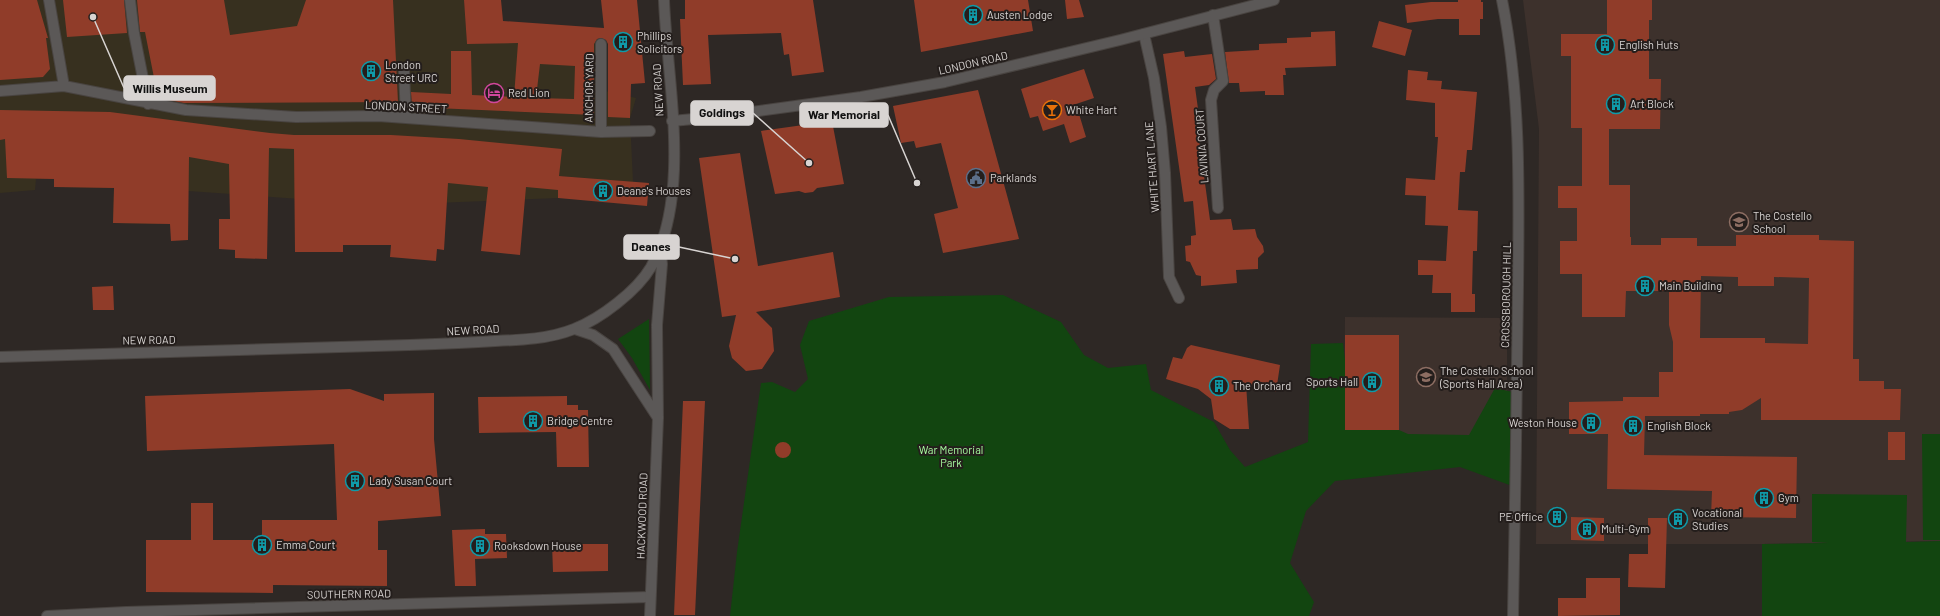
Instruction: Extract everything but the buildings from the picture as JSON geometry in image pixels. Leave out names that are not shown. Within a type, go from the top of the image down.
[{"type":"street","points":[[49,0],[64,86]]},
{"type":"street","points":[[130,0],[134,32],[148,104]]},
{"type":"street","name":"NEW ROAD","points":[[0,357],[430,345],[537,339],[575,329],[608,309],[635,289],[652,265],[667,231],[673,188],[671,88],[664,0]]},
{"type":"street","name":"LONDON ROAD","points":[[672,121],[715,117],[861,97],[945,82],[1144,34],[1274,0]]},
{"type":"street","name":"CROSSBOROUGH HILL","points":[[1502,0],[1512,61],[1518,151],[1518,304],[1512,616]]},
{"type":"street","name":"LAVINIA COURT","points":[[1213,15],[1221,57],[1223,81],[1214,90],[1211,100],[1218,208]]},
{"type":"street","name":"WHITE HART LANE","points":[[1144,34],[1154,78],[1166,172],[1169,277],[1179,298]]},
{"type":"street","name":"ANCHOR YARD","points":[[601,132],[602,44]]},
{"type":"street","points":[[404,71],[406,118]]},
{"type":"street","name":"LONDON STREET","points":[[0,91],[64,86],[148,104],[186,110],[296,117],[378,116],[601,132],[650,131]]},
{"type":"street","name":"HACKWOOD ROAD","points":[[650,616],[658,418],[658,325],[662,264],[660,246]]},
{"type":"street","points":[[575,329],[593,335],[614,349],[658,418]]},
{"type":"street","name":"SOUTHERN ROAD","points":[[47,616],[126,612],[650,597]]},
{"type":"shaded area","points":[[0,0],[464,0],[467,44],[503,43],[597,28],[601,90],[636,98],[630,118],[633,182],[560,176],[558,198],[386,205],[160,189],[159,224],[113,223],[114,188],[54,187],[54,179],[36,179],[35,190],[0,193]]},
{"type":"shaded area","name":"The Costello School","points":[[1523,0],[1940,0],[1940,541],[1762,544],[1536,544],[1539,129]]},
{"type":"shaded area","name":"The Costello School (Sports Hall Area)","points":[[1345,317],[1507,318],[1507,437],[1344,436]]},
{"type":"green space","name":"War Memorial Park","points":[[1003,295],[1061,322],[1084,355],[1108,368],[1146,364],[1151,390],[1214,422],[1230,450],[1245,467],[1308,442],[1311,344],[1343,343],[1353,428],[1399,430],[1408,434],[1469,435],[1495,388],[1517,393],[1515,487],[1460,467],[1335,481],[1306,511],[1290,563],[1314,602],[1309,616],[730,616],[737,552],[761,383],[772,382],[795,392],[808,379],[800,345],[809,321],[889,297]]},
{"type":"green space","points":[[649,319],[650,390],[632,358],[618,339]]},
{"type":"green space","points":[[1922,434],[1940,434],[1940,540],[1923,540]]},
{"type":"green space","points":[[1812,494],[1907,495],[1906,542],[1940,541],[1940,616],[1762,616],[1762,544],[1829,543],[1812,542]]},
{"type":"place","name":"Austen Lodge","points":[[973,15]]},
{"type":"place","name":"Willis Museum","points":[[93,17]]},
{"type":"place","name":"Phillips Solicitors","points":[[623,42]]},
{"type":"place","name":"English Huts","points":[[1605,45]]},
{"type":"place","name":"London Street URC","points":[[371,71]]},
{"type":"place","name":"Red Lion","points":[[494,93]]},
{"type":"place","name":"Art Block","points":[[1616,104]]},
{"type":"place","name":"White Hart","points":[[1052,110]]},
{"type":"place","name":"Goldings","points":[[809,163]]},
{"type":"place","name":"Parklands","points":[[976,178]]},
{"type":"place","name":"War Memorial","points":[[917,183]]},
{"type":"place","name":"Deane's Houses","points":[[603,191]]},
{"type":"place","name":"The Costello School","points":[[1739,222]]},
{"type":"place","name":"Deanes","points":[[735,259]]},
{"type":"place","name":"Main Building","points":[[1645,286]]},
{"type":"place","name":"The Costello School (Sports Hall Area)","points":[[1426,377]]},
{"type":"place","name":"Sports Hall","points":[[1372,382]]},
{"type":"place","name":"The Orchard","points":[[1219,386]]},
{"type":"place","name":"Bridge Centre","points":[[533,421]]},
{"type":"place","name":"Weston House","points":[[1591,423]]},
{"type":"place","name":"English Block","points":[[1633,426]]},
{"type":"place","name":"Lady Susan Court","points":[[355,481]]},
{"type":"place","name":"Gym","points":[[1764,498]]},
{"type":"place","name":"PE Office","points":[[1557,517]]},
{"type":"place","name":"Vocational Studies","points":[[1678,519]]},
{"type":"place","name":"Multi-Gym","points":[[1587,529]]},
{"type":"place","name":"Emma Court","points":[[262,545]]},
{"type":"place","name":"Rooksdown House","points":[[480,546]]}]
